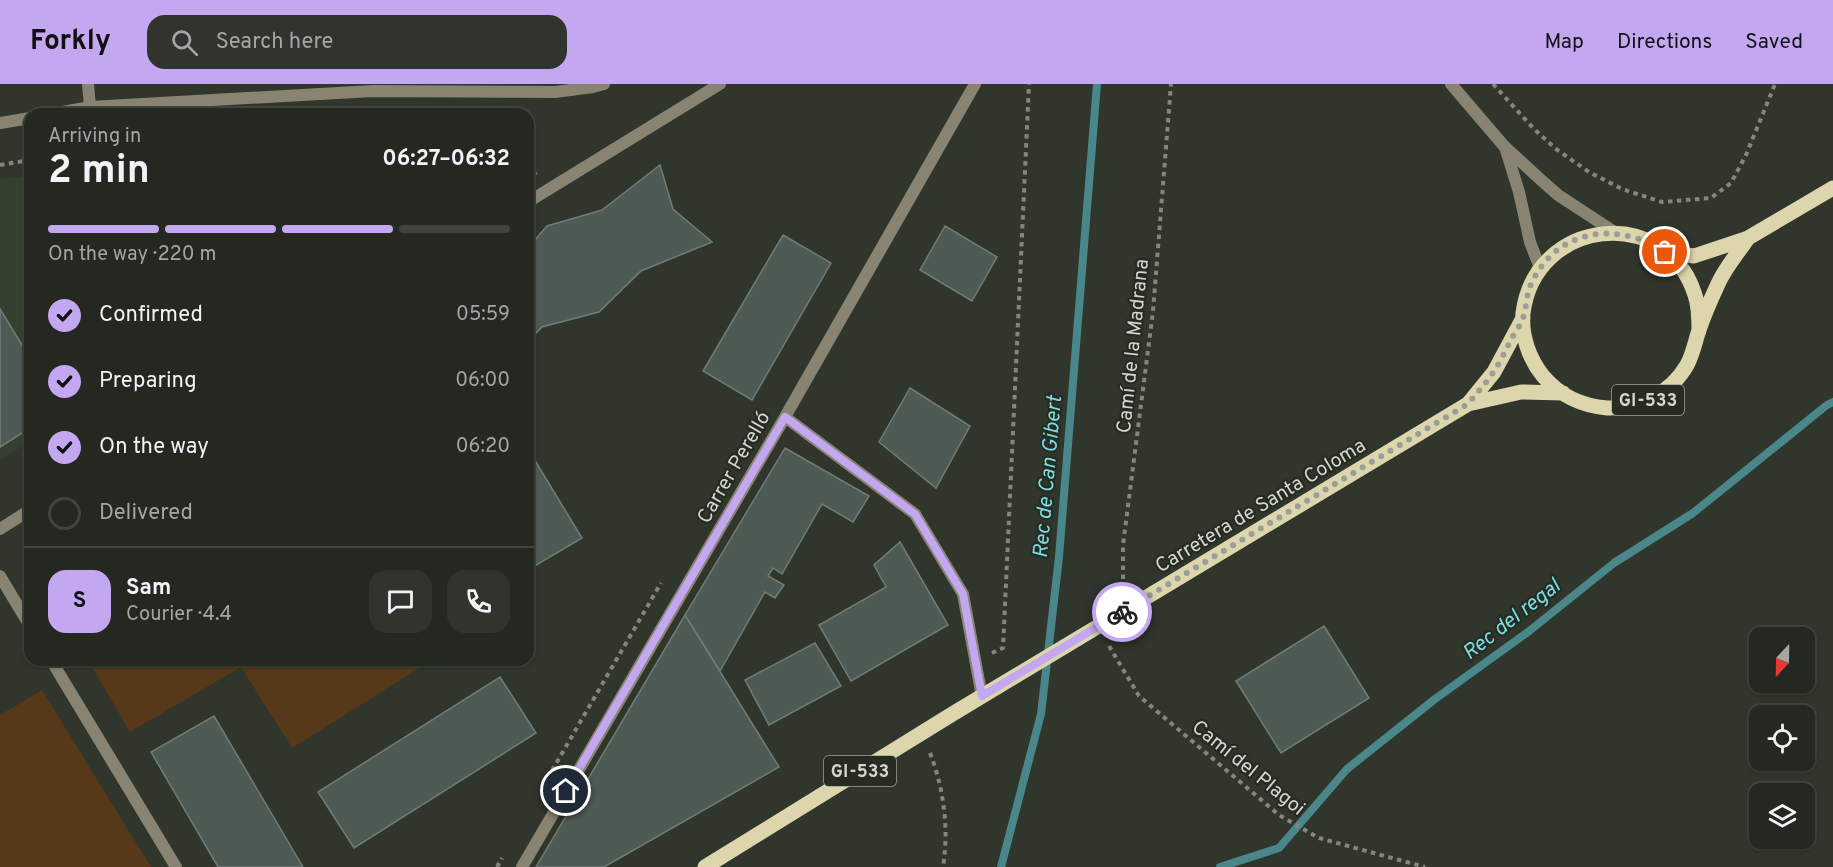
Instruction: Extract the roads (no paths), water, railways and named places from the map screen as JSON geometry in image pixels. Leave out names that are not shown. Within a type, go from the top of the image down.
[{"type":"main road","name":"Carretera de Santa Coloma","points":[[1665,252],[1694,256],[1748,238],[1833,188]]},
{"type":"main road","name":"Carretera de Santa Coloma","points":[[1699,331],[1699,313],[1689,279],[1665,252],[1651,242],[1634,236],[1599,233],[1582,237],[1566,245],[1540,268],[1525,300],[1524,336],[1529,353],[1549,383],[1579,402],[1596,407],[1631,406],[1664,391],[1682,372],[1695,348],[1699,331],[1719,282],[1748,238]]},
{"type":"main road","name":"Carretera de Santa Coloma","points":[[1468,404],[1494,372],[1523,318]]},
{"type":"main road","name":"Carretera de Santa Coloma","points":[[705,867],[982,696],[1468,404],[1521,392],[1563,393]]},
{"type":"street","points":[[88,84],[90,107]]},
{"type":"street","points":[[84,108],[373,88],[555,92],[604,84]]},
{"type":"street","points":[[534,198],[720,84]]},
{"type":"street","name":"Carrer Perelló","points":[[522,867],[785,417],[975,84]]},
{"type":"street","points":[[1451,84],[1504,146],[1558,195],[1616,233]]},
{"type":"street","points":[[0,123],[24,119]]},
{"type":"street","points":[[1504,146],[1525,213],[1530,242],[1540,268]]},
{"type":"street","points":[[785,417],[915,514],[963,594],[982,696]]},
{"type":"street","points":[[0,528],[24,514]]},
{"type":"street","points":[[0,576],[24,616]]},
{"type":"street","points":[[55,666],[176,867]]},
{"type":"waterway","name":"Rec de Can Gibert","points":[[1001,867],[1041,714],[1059,557],[1097,84]]},
{"type":"waterway","name":"Rec del regal","points":[[1220,867],[1279,848],[1347,769],[1435,699],[1528,632],[1614,563],[1693,513],[1833,402]]}]
